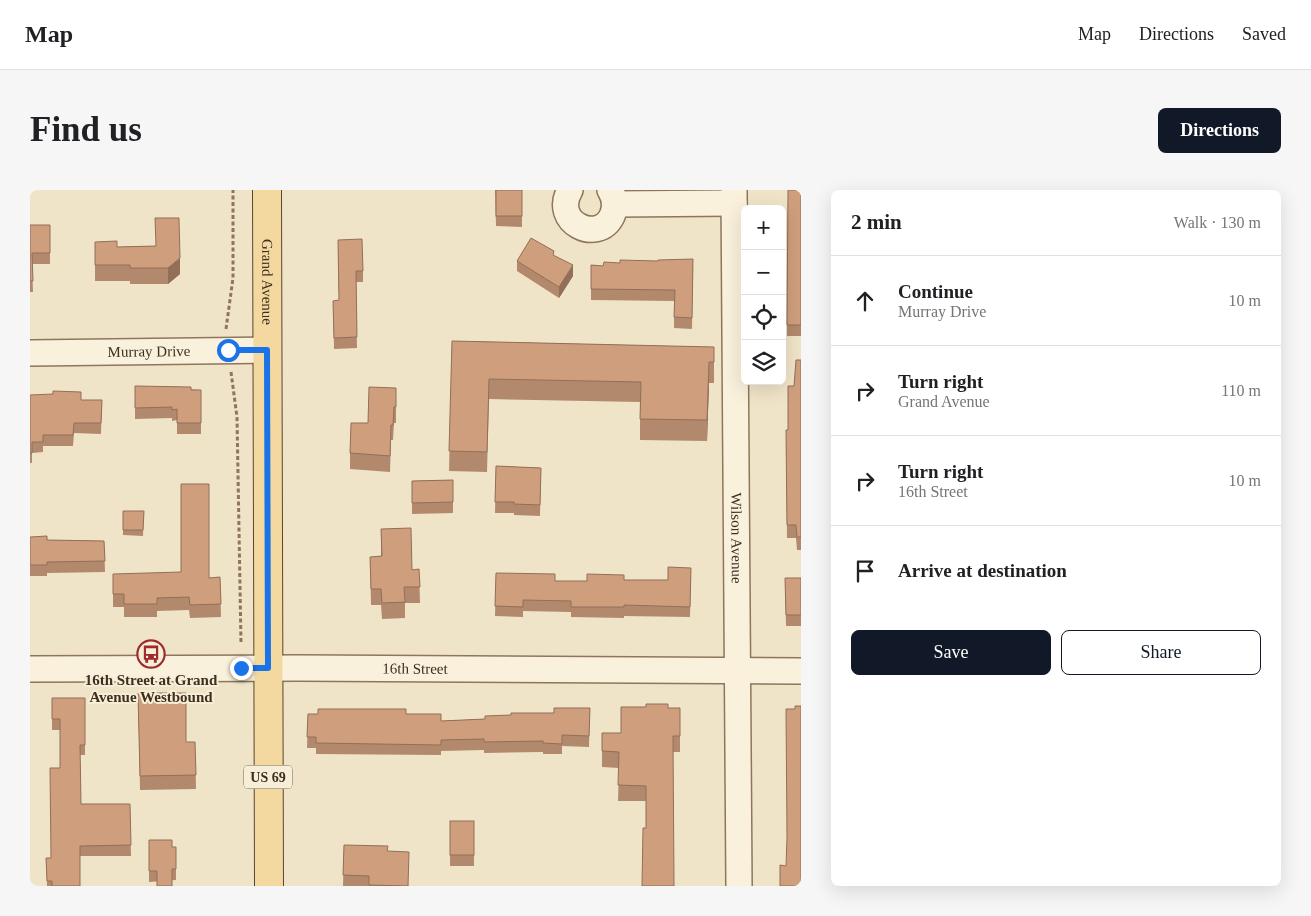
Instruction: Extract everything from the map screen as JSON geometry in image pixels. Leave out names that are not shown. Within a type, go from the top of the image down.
[{"type":"main road","name":"Grand Avenue","points":[[267,190],[269,886]]},
{"type":"street","points":[[570,190],[566,199],[568,214],[572,222],[579,227],[588,229],[596,229],[610,220],[614,212],[613,197],[734,196]]},
{"type":"street","name":"Wilson Avenue","points":[[734,196],[739,886]]},
{"type":"street","name":"Murray Drive","points":[[30,353],[267,350]]},
{"type":"street","name":"16th Street","points":[[30,669],[268,668],[801,671]]},
{"type":"path","points":[[226,337],[233,278],[233,190]]},
{"type":"path","points":[[231,369],[237,417],[241,643]]},
{"type":"building","points":[[496,190],[522,190],[522,216],[496,216]]},
{"type":"building","points":[[788,190],[801,190],[801,325],[787,325]]},
{"type":"building","points":[[155,218],[179,218],[180,258],[168,268],[130,268],[130,265],[95,265],[95,242],[117,241],[117,247],[156,246]]},
{"type":"building","points":[[30,225],[50,225],[50,253],[32,253],[33,281],[30,281]]},
{"type":"building","points":[[531,238],[554,251],[553,255],[573,265],[559,287],[517,261]]},
{"type":"building","points":[[362,239],[363,271],[356,271],[357,337],[334,338],[333,301],[339,300],[338,240]]},
{"type":"building","points":[[693,259],[692,318],[674,317],[675,290],[591,289],[591,265],[603,266],[604,262],[620,263],[620,260],[658,261]]},
{"type":"building","points":[[452,341],[714,347],[714,362],[709,362],[707,420],[640,419],[641,382],[489,379],[487,452],[449,451]]},
{"type":"building","points":[[796,360],[801,360],[801,537],[797,537],[796,525],[787,525],[786,430],[788,430],[788,386],[794,386]]},
{"type":"building","points":[[135,386],[191,387],[191,390],[201,390],[201,423],[177,423],[177,409],[172,410],[172,407],[135,408]]},
{"type":"building","points":[[369,387],[396,388],[396,407],[394,407],[393,425],[391,425],[390,456],[350,453],[351,423],[368,423]]},
{"type":"building","points":[[53,391],[81,392],[81,400],[102,400],[101,423],[74,423],[73,435],[43,435],[43,442],[32,442],[32,453],[30,453],[30,395],[53,394]]},
{"type":"building","points":[[496,466],[541,468],[540,505],[495,502]]},
{"type":"building","points":[[453,480],[453,502],[412,503],[412,481]]},
{"type":"building","points":[[181,484],[209,484],[209,578],[220,577],[221,604],[190,605],[189,597],[157,598],[157,604],[124,604],[124,594],[113,594],[113,574],[181,572]]},
{"type":"building","points":[[123,511],[144,511],[143,530],[123,530]]},
{"type":"building","points":[[411,528],[412,570],[419,569],[420,587],[404,587],[405,602],[382,603],[381,589],[371,589],[370,557],[382,556],[381,529]]},
{"type":"building","points":[[47,536],[47,540],[104,541],[105,561],[47,562],[47,565],[30,565],[30,537]]},
{"type":"building","points":[[668,567],[691,568],[690,607],[624,605],[624,607],[571,607],[571,601],[523,600],[523,607],[495,606],[496,573],[555,574],[555,581],[587,581],[587,574],[624,575],[624,580],[668,580]]},
{"type":"building","points":[[785,578],[801,578],[801,615],[786,615]]},
{"type":"building","points":[[138,693],[186,693],[186,742],[195,742],[196,775],[140,776]]},
{"type":"building","points":[[52,698],[85,698],[85,745],[80,745],[81,804],[130,804],[131,845],[80,846],[80,886],[52,886],[52,881],[47,881],[46,858],[51,858],[50,768],[60,768],[60,719],[52,719]]},
{"type":"building","points":[[646,704],[668,704],[668,708],[680,708],[680,736],[673,736],[674,886],[642,886],[643,828],[646,828],[646,786],[618,785],[619,752],[602,751],[602,733],[621,733],[621,707],[646,707]]},
{"type":"building","points":[[795,706],[801,706],[801,886],[780,886],[780,865],[786,866],[787,837],[786,709],[795,709]]},
{"type":"building","points":[[554,708],[590,708],[589,736],[562,735],[562,744],[543,743],[543,741],[484,742],[484,739],[441,740],[441,745],[316,743],[316,737],[307,737],[308,714],[318,714],[318,709],[406,709],[406,714],[441,714],[441,721],[485,719],[485,716],[511,715],[511,713],[554,713]]},
{"type":"building","points":[[450,821],[474,821],[474,855],[450,855]]},
{"type":"building","points":[[149,840],[172,840],[172,847],[176,847],[176,869],[172,869],[172,886],[157,886],[157,871],[149,871]]},
{"type":"building","points":[[344,845],[388,846],[387,851],[409,852],[408,886],[369,885],[369,876],[343,875]]},
{"type":"place","name":"16th Street at Grand Avenue Westbound","points":[[151,654]]},
{"type":"route","points":[[228,350],[267,350],[268,668],[241,668]]}]
